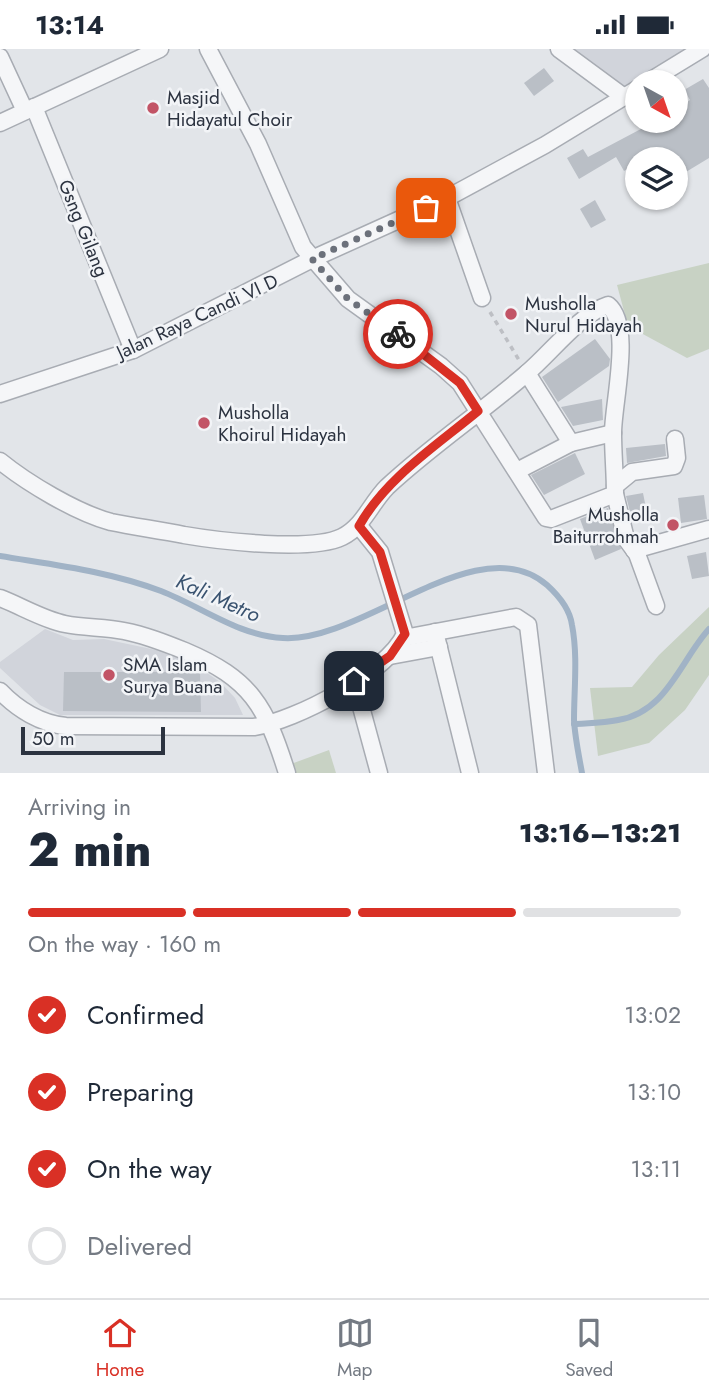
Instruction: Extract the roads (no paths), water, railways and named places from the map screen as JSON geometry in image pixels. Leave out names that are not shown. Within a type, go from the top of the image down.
[{"type":"street","points":[[0,123],[160,49]]},
{"type":"street","points":[[208,49],[258,144],[303,247],[348,299],[441,366],[460,383],[548,519],[615,490],[632,473],[674,466],[677,459],[674,439]]},
{"type":"street","points":[[559,49],[625,89]]},
{"type":"street","points":[[668,70],[702,49]]},
{"type":"street","name":"Gsng Gilang","points":[[0,57],[29,109],[133,350]]},
{"type":"street","name":"Jalan Raya Candi VI D","points":[[0,394],[133,350],[312,259],[447,198],[545,145],[625,97]]},
{"type":"street","points":[[447,198],[482,298]]},
{"type":"street","points":[[0,461],[57,498],[108,521],[197,537],[275,543],[316,543],[341,538],[359,526],[371,505],[387,488],[527,373],[584,320],[608,305],[617,318],[621,349],[612,433],[615,490],[626,539],[634,550],[656,605]]},
{"type":"street","points":[[527,373],[571,443]]},
{"type":"street","points":[[517,471],[571,443],[612,433]]},
{"type":"street","points":[[359,526],[380,552],[404,633],[390,656]]},
{"type":"street","points":[[634,550],[709,529]]},
{"type":"street","points":[[0,598],[63,624],[125,631],[159,641],[213,663],[240,680],[258,702],[270,725],[287,773]]},
{"type":"street","points":[[0,691],[28,713],[54,725],[180,728],[270,725],[354,681],[390,656],[437,639],[516,617],[528,625],[547,773]]},
{"type":"street","points":[[404,633],[437,639]]},
{"type":"street","points":[[437,639],[470,773]]},
{"type":"street","points":[[354,681],[379,773]]},
{"type":"waterway","name":"Kali Metro","points":[[0,556],[121,578],[161,591],[251,632],[283,638],[314,635],[348,623],[454,577],[488,569],[519,570],[547,585],[563,603],[571,619],[575,661],[574,720],[582,773]]},
{"type":"waterway","points":[[574,724],[618,720],[649,707],[661,696],[709,629]]},
{"type":"place","name":"Masjid Hidayatul Choir","points":[[153,108]]},
{"type":"place","name":"Musholla Nurul Hidayah","points":[[511,314]]},
{"type":"place","name":"Musholla Khoirul Hidayah","points":[[204,423]]},
{"type":"place","name":"Musholla Baiturrohmah","points":[[673,525]]},
{"type":"place","name":"SMA Islam Surya Buana","points":[[109,675]]}]
